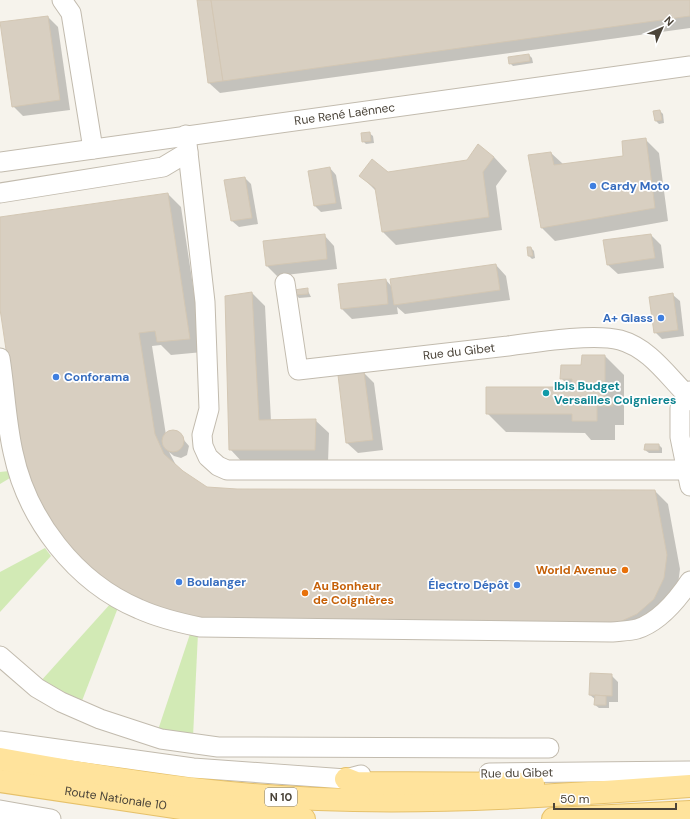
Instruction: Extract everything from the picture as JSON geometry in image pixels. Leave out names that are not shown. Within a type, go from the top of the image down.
[{"type":"main road","name":"N 10","points":[[0,759],[106,778],[212,792],[317,799],[465,800],[564,796],[690,786]]},
{"type":"main road","points":[[346,779],[356,783],[541,784],[564,796]]},
{"type":"main road","name":"Route Nationale 10","points":[[0,781],[201,811],[304,819]]},
{"type":"main road","points":[[553,819],[690,812]]},
{"type":"street","points":[[62,0],[71,13],[93,149]]},
{"type":"street","name":"Rue René Laënnec","points":[[0,162],[93,149],[187,144],[690,66]]},
{"type":"street","points":[[0,193],[163,167],[187,144]]},
{"type":"street","points":[[187,144],[205,302],[209,408],[202,435],[202,446],[208,457],[218,466],[227,470],[688,478]]},
{"type":"street","name":"Rue du Gibet","points":[[284,283],[298,370],[535,343],[598,338],[620,340],[640,349],[656,361],[689,393],[680,408],[680,436],[688,478]]},
{"type":"street","points":[[0,358],[12,452],[25,494],[43,526],[70,560],[100,587],[138,609],[174,621],[200,627],[612,632],[638,628],[657,617],[678,600],[690,581]]},
{"type":"street","points":[[0,656],[37,688],[61,702],[100,719],[161,739],[218,747],[549,748]]},
{"type":"street","name":"Rue du Gibet","points":[[0,740],[193,768],[346,779],[357,775],[690,771]]},
{"type":"street","points":[[0,810],[51,819]]},
{"type":"green space","points":[[9,471],[10,478],[0,484],[0,472]]},
{"type":"green space","points":[[45,548],[51,556],[0,612],[0,572]]},
{"type":"green space","points":[[112,602],[119,605],[80,706],[40,682]]},
{"type":"green space","points":[[191,631],[198,633],[193,737],[158,730]]},
{"type":"building","points":[[197,0],[211,0],[223,81],[208,83]]},
{"type":"building","points":[[211,0],[690,0],[690,16],[223,81]]},
{"type":"building","points":[[48,16],[60,100],[12,107],[0,22]]},
{"type":"building","points":[[529,54],[530,61],[509,64],[508,57]]},
{"type":"building","points":[[660,110],[662,120],[655,121],[653,111]]},
{"type":"building","points":[[370,132],[371,141],[362,142],[361,133]]},
{"type":"building","name":"Cardy Moto","points":[[646,138],[655,208],[541,228],[528,155],[551,152],[554,165],[623,156],[622,141]]},
{"type":"building","points":[[478,144],[494,157],[483,172],[489,217],[382,232],[375,188],[359,176],[372,159],[388,172],[467,160]]},
{"type":"building","points":[[330,167],[336,203],[314,206],[308,171]]},
{"type":"building","points":[[245,177],[252,218],[231,221],[224,180]]},
{"type":"building","points":[[168,193],[190,339],[157,342],[155,331],[139,333],[155,434],[164,454],[183,471],[207,487],[237,489],[655,490],[667,555],[664,578],[654,599],[637,614],[615,624],[202,622],[128,598],[69,550],[28,484],[19,437],[0,309],[0,217]]},
{"type":"building","points":[[325,234],[327,259],[266,266],[263,241]]},
{"type":"building","points":[[651,234],[655,258],[607,265],[603,240]]},
{"type":"building","points":[[527,247],[531,247],[533,256],[528,256]]},
{"type":"building","points":[[496,264],[500,290],[394,305],[390,279]]},
{"type":"building","points":[[386,279],[388,304],[341,309],[338,284]]},
{"type":"building","points":[[308,288],[308,294],[295,295],[294,290]]},
{"type":"building","points":[[252,292],[259,420],[316,419],[315,450],[229,450],[225,296]]},
{"type":"building","points":[[673,293],[678,330],[654,333],[649,297]]},
{"type":"building","name":"Ibis Budget Versailles Coignieres","points":[[582,355],[605,355],[605,406],[597,406],[597,421],[572,421],[572,414],[486,414],[486,387],[572,387],[572,379],[560,379],[561,365],[581,365]]},
{"type":"building","points":[[364,372],[373,440],[346,443],[338,375]]},
{"type":"building","points":[[605,398],[612,398],[613,406],[605,406]]},
{"type":"building","points":[[173,430],[181,433],[184,441],[181,449],[173,452],[165,449],[162,441],[165,433]]},
{"type":"building","points":[[645,444],[659,444],[659,450],[644,450]]},
{"type":"building","points":[[590,673],[612,674],[612,696],[589,695]]},
{"type":"building","points":[[595,695],[606,696],[606,705],[594,705]]},
{"type":"place","name":"Cardy Moto","points":[[593,186]]},
{"type":"place","name":"A+ Glass","points":[[661,318]]},
{"type":"place","name":"Conforama","points":[[56,377]]},
{"type":"place","name":"Ibis Budget Versailles Coignieres","points":[[546,393]]},
{"type":"place","name":"World Avenue","points":[[625,570]]},
{"type":"place","name":"Boulanger","points":[[179,582]]},
{"type":"place","name":"Électro Dépôt","points":[[517,585]]},
{"type":"place","name":"Au Bonheur de Coignières","points":[[305,593]]}]
